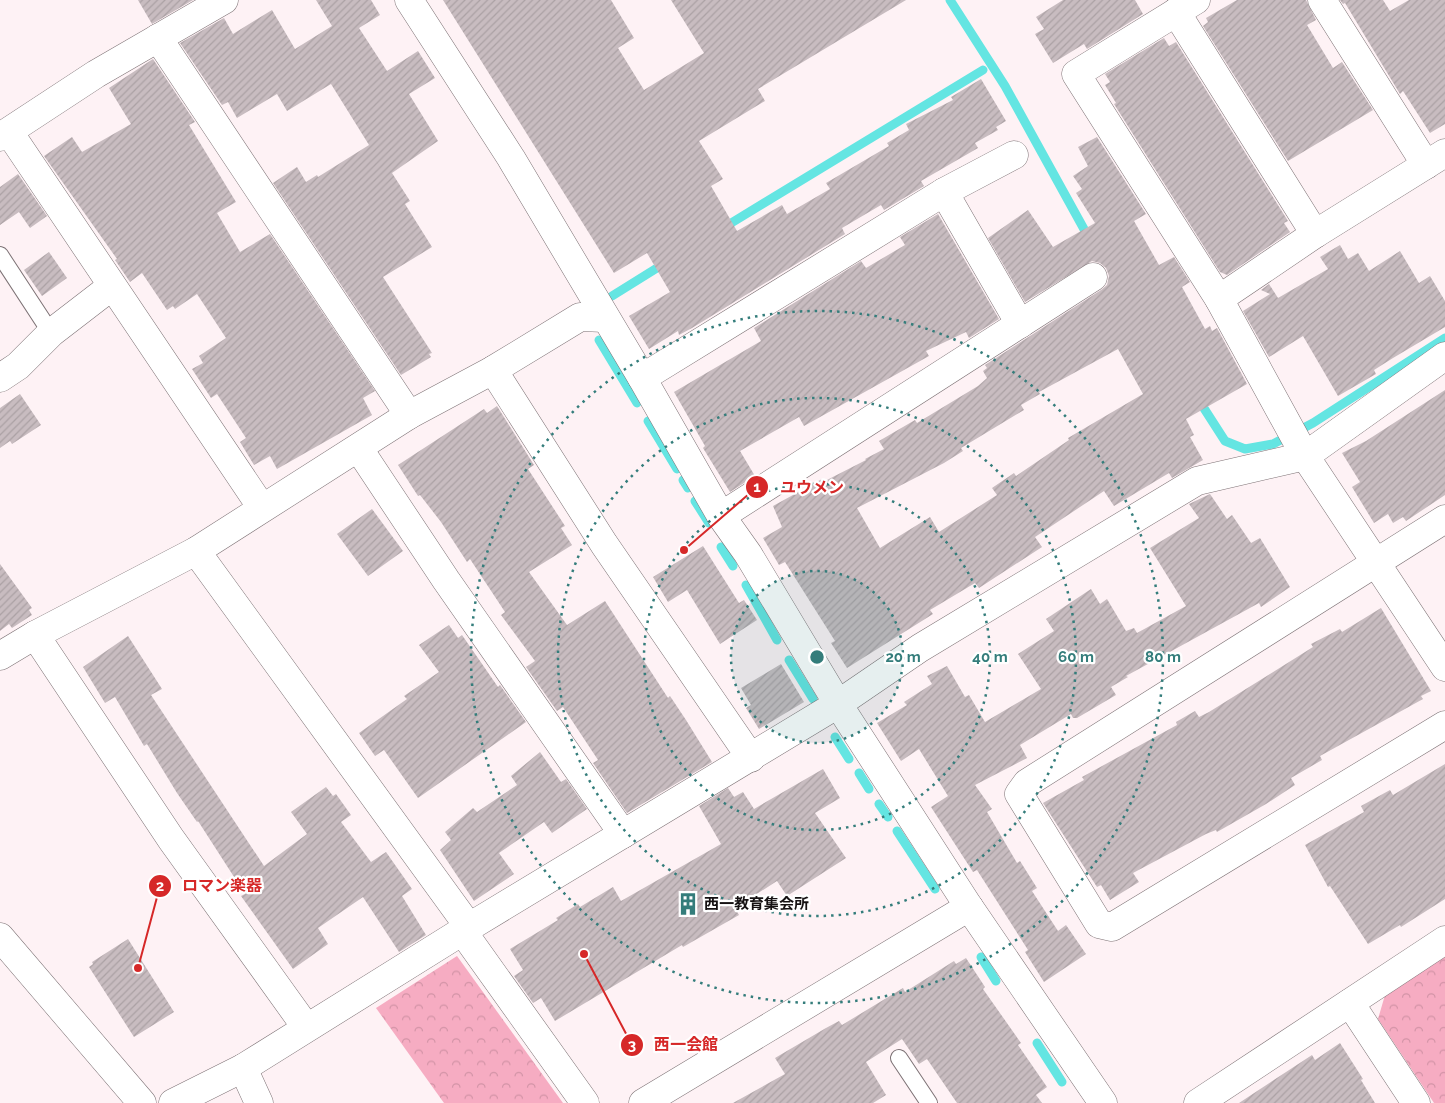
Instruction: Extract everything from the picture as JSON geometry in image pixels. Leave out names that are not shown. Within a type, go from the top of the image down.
[{"type":"street","points":[[224,0],[96,74],[4,134],[112,286],[262,508]]},
{"type":"street","points":[[409,0],[511,158],[642,378],[721,516],[748,554],[838,704],[969,907],[1098,1101]]},
{"type":"street","points":[[1219,300],[1314,234],[1435,159],[1322,0]]},
{"type":"street","points":[[1314,234],[1186,6],[1076,74],[1219,300],[1304,456],[1445,667]]},
{"type":"street","points":[[158,38],[409,415]]},
{"type":"street","points":[[642,378],[944,192],[1014,155]]},
{"type":"street","points":[[944,192],[1020,324]]},
{"type":"street","points":[[721,516],[1093,276]]},
{"type":"street","points":[[0,378],[18,366],[51,333],[112,286]]},
{"type":"street","points":[[0,656],[196,551],[262,508],[360,449],[409,415],[493,370],[580,318],[605,318]]},
{"type":"street","points":[[173,1103],[243,1068],[306,1027],[751,758],[838,704],[920,648],[1197,481],[1304,456],[1445,356]]},
{"type":"street","points":[[493,370],[604,544],[751,758]]},
{"type":"street","points":[[360,449],[446,580],[623,834]]},
{"type":"street","points":[[1445,519],[1027,783],[1019,794],[1100,924],[1112,927],[1445,725]]},
{"type":"street","points":[[196,551],[466,930],[585,1103]]},
{"type":"street","points":[[35,636],[171,839],[306,1027]]},
{"type":"street","points":[[643,1103],[969,907]]},
{"type":"street","points":[[0,937],[142,1103]]},
{"type":"street","points":[[1210,1100],[1445,940]]},
{"type":"street","points":[[1350,1003],[1416,1103]]},
{"type":"street","points":[[243,1068],[259,1103]]},
{"type":"lane","points":[[0,256],[51,333]]},
{"type":"lane","points":[[899,1058],[930,1103]]},
{"type":"green space","points":[[457,956],[563,1103],[444,1103],[376,1008]]},
{"type":"green space","points":[[1445,956],[1445,1103],[1434,1103],[1378,1019],[1385,995]]},
{"type":"building","points":[[138,0],[193,0],[152,24]]},
{"type":"building","points":[[316,0],[371,0],[380,15],[359,28],[387,71],[418,51],[435,78],[409,94],[438,141],[392,173],[410,201],[405,204],[432,247],[383,277],[432,353],[429,354],[431,357],[401,375],[273,183],[297,167],[306,182],[317,175],[318,177],[369,145],[331,84],[287,111],[277,94],[237,118],[228,102],[222,105],[180,43],[224,18],[233,34],[272,10],[295,49],[332,26]]},
{"type":"building","points":[[443,0],[611,0],[634,38],[618,48],[644,90],[704,53],[671,0],[906,0],[758,89],[765,101],[699,141],[723,179],[711,186],[737,231],[782,205],[787,214],[830,189],[826,183],[889,146],[887,143],[909,130],[906,124],[953,100],[951,97],[981,79],[1006,121],[996,127],[998,130],[975,143],[978,148],[921,181],[924,186],[884,210],[881,205],[842,228],[845,234],[692,328],[679,335],[678,331],[649,349],[629,316],[670,292],[647,253],[614,273]]},
{"type":"building","points":[[1063,0],[1135,0],[1143,14],[1087,49],[1084,44],[1053,63],[1035,34],[1044,29],[1036,17]]},
{"type":"building","points":[[1237,0],[1306,0],[1316,20],[1307,25],[1333,68],[1342,62],[1373,110],[1288,161],[1203,26],[1208,22],[1206,18]]},
{"type":"building","points":[[1340,0],[1383,0],[1390,11],[1409,0],[1445,0],[1445,124],[1430,133],[1403,91],[1400,94],[1345,3],[1343,4]]},
{"type":"building","points":[[1164,38],[1169,46],[1176,42],[1288,221],[1284,223],[1290,232],[1227,275],[1220,272],[1114,104],[1116,103],[1105,85],[1110,82],[1105,74]]},
{"type":"building","points":[[153,59],[195,122],[189,125],[236,202],[217,213],[240,252],[270,234],[375,391],[363,398],[372,415],[277,469],[270,456],[254,465],[240,442],[246,438],[217,394],[211,398],[192,369],[203,363],[199,356],[226,338],[197,294],[175,309],[173,306],[167,310],[142,273],[130,282],[115,260],[117,259],[44,156],[72,137],[82,152],[131,124],[109,88]]},
{"type":"building","points":[[1097,137],[1146,214],[1134,221],[1159,265],[1174,257],[1190,282],[1182,287],[1205,329],[1210,326],[1212,331],[1217,328],[1247,384],[1186,419],[1194,435],[1190,437],[1203,460],[1172,478],[1169,473],[1114,506],[1104,491],[1035,537],[1042,547],[979,588],[975,583],[930,610],[933,614],[847,668],[831,643],[835,641],[785,562],[779,565],[763,538],[782,527],[773,506],[822,479],[823,482],[884,449],[879,441],[915,420],[917,423],[978,386],[987,378],[983,371],[987,368],[985,365],[1107,285],[1109,276],[1106,268],[1100,263],[1092,261],[1025,302],[988,238],[1028,210],[1053,247],[1095,223],[1076,193],[1082,189],[1073,176],[1088,166],[1078,147]],"holes":[[[1118,349],[1143,394],[1068,438],[1069,440],[1016,476],[1014,473],[992,488],[997,495],[939,532],[930,517],[880,548],[857,508],[944,463],[963,451],[961,448],[1024,410],[1021,405],[1040,394],[1039,392]]]},
{"type":"building","points":[[18,174],[47,216],[30,228],[19,212],[0,225],[0,187]]},
{"type":"building","points":[[938,214],[999,319],[969,338],[966,332],[926,351],[929,356],[804,426],[799,417],[740,451],[755,476],[730,492],[703,448],[705,446],[674,392],[761,341],[754,328],[861,261],[866,268],[905,245],[900,237]]},
{"type":"building","points":[[1340,245],[1348,259],[1358,253],[1369,271],[1400,251],[1419,283],[1430,276],[1445,301],[1445,327],[1374,370],[1376,374],[1338,396],[1303,336],[1269,357],[1243,311],[1270,294],[1261,290],[1269,284],[1278,298],[1328,269],[1320,257]]},
{"type":"building","points":[[49,252],[67,278],[42,296],[24,270]]},
{"type":"building","points":[[1445,390],[1445,495],[1406,521],[1403,517],[1393,523],[1388,514],[1374,523],[1352,487],[1360,482],[1342,453],[1366,441]]},
{"type":"building","points":[[20,394],[41,425],[12,444],[10,441],[0,448],[0,408]]},
{"type":"building","points":[[497,406],[534,465],[528,469],[565,526],[561,528],[572,545],[529,572],[567,625],[605,601],[668,698],[670,696],[686,720],[712,762],[627,813],[593,763],[598,760],[563,707],[557,711],[526,667],[535,661],[501,615],[505,612],[470,559],[467,562],[441,522],[420,495],[418,496],[398,465],[484,409],[487,413]]},
{"type":"building","points":[[1210,494],[1227,519],[1232,515],[1251,543],[1260,538],[1290,587],[1261,607],[1259,603],[1126,676],[1128,677],[1111,687],[1116,695],[1077,718],[1073,718],[1071,714],[1020,745],[1027,758],[975,785],[992,809],[987,812],[1017,863],[1020,861],[1037,888],[1032,891],[1058,931],[1066,925],[1086,954],[1044,982],[1025,952],[1028,950],[977,870],[973,872],[931,807],[948,796],[919,749],[901,761],[877,723],[907,705],[904,702],[932,684],[927,676],[947,666],[965,697],[969,695],[985,722],[1041,689],[1018,654],[1054,631],[1046,619],[1091,589],[1100,604],[1107,599],[1126,631],[1134,628],[1137,633],[1186,606],[1150,548],[1199,518],[1189,504]]},
{"type":"building","points":[[372,509],[403,551],[368,576],[337,534]]},
{"type":"building","points":[[703,546],[739,603],[744,600],[757,620],[720,644],[687,590],[668,602],[653,577]]},
{"type":"building","points":[[0,564],[32,608],[29,610],[32,615],[12,628],[9,624],[0,631]]},
{"type":"building","points":[[1381,608],[1431,691],[1421,696],[1423,699],[1320,756],[1322,760],[1291,778],[1295,785],[1266,804],[1217,832],[1216,830],[1206,834],[1133,873],[1139,882],[1110,900],[1101,885],[1097,887],[1043,803],[1084,780],[1082,777],[1177,725],[1176,722],[1195,711],[1199,717],[1209,712],[1313,647],[1311,644],[1340,629],[1342,632]]},
{"type":"building","points":[[449,625],[458,638],[462,635],[498,687],[500,685],[526,722],[418,798],[384,750],[375,756],[359,733],[407,699],[404,696],[439,672],[419,645]]},
{"type":"building","points":[[128,636],[162,689],[151,695],[264,866],[307,834],[291,812],[326,787],[333,796],[336,794],[351,815],[341,822],[371,862],[386,852],[412,889],[402,896],[426,935],[399,952],[363,897],[318,928],[328,944],[293,969],[241,896],[245,894],[198,821],[177,793],[147,744],[144,746],[115,697],[105,703],[83,667]]},
{"type":"building","points":[[781,664],[804,702],[759,729],[746,708],[751,705],[741,688]]},
{"type":"building","points":[[540,752],[561,782],[566,779],[587,809],[552,833],[544,822],[499,853],[514,874],[474,901],[440,850],[451,840],[445,832],[473,808],[477,812],[517,785],[511,776]]},
{"type":"building","points":[[1445,764],[1445,899],[1401,927],[1400,925],[1368,944],[1330,886],[1328,887],[1305,845],[1364,812],[1361,806],[1390,790],[1393,795]]},
{"type":"building","points":[[823,769],[840,798],[815,813],[846,858],[787,896],[777,881],[735,908],[739,915],[683,947],[682,945],[555,1021],[541,998],[533,1003],[514,976],[523,970],[510,949],[558,920],[556,918],[578,904],[580,907],[613,887],[621,901],[721,844],[699,806],[728,788],[734,797],[743,792],[754,809]]},
{"type":"building","points":[[128,939],[174,1012],[134,1037],[89,967],[93,964],[92,962]]},
{"type":"building","points":[[966,958],[985,987],[983,989],[1021,1043],[1018,1045],[1047,1087],[1036,1095],[1042,1103],[957,1103],[927,1059],[919,1064],[902,1039],[866,1062],[886,1095],[873,1103],[733,1103],[785,1074],[775,1058],[839,1021],[842,1025],[903,988],[905,992],[954,961],[956,964]]},
{"type":"building","points":[[1340,1043],[1363,1079],[1361,1080],[1375,1103],[1239,1103],[1312,1055],[1315,1060]]},
{"type":"waterway","points":[[950,0],[1005,86],[1090,240]]},
{"type":"waterway","points":[[723,228],[983,70]]},
{"type":"waterway","points":[[612,296],[665,263]]},
{"type":"waterway","points":[[1198,399],[1225,441],[1245,449],[1273,444],[1313,423],[1445,338]]},
{"type":"waterway","points":[[599,340],[637,403]]},
{"type":"waterway","points":[[648,421],[677,469]]},
{"type":"waterway","points":[[683,480],[688,488]]},
{"type":"waterway","points":[[695,501],[709,523]]},
{"type":"waterway","points":[[721,547],[733,566]]},
{"type":"waterway","points":[[746,585],[777,640]]},
{"type":"waterway","points":[[789,660],[813,699]]},
{"type":"waterway","points":[[835,737],[849,759]]},
{"type":"waterway","points":[[859,773],[869,789]]},
{"type":"waterway","points":[[879,804],[888,817]]},
{"type":"waterway","points":[[897,831],[935,889]]},
{"type":"waterway","points":[[981,957],[996,981]]},
{"type":"waterway","points":[[1037,1043],[1062,1082]]},
{"type":"place","name":"ユウメン","points":[[684,550]]},
{"type":"place","name":"西一教育集会所","points":[[688,904]]},
{"type":"place","name":"西一会館","points":[[584,954]]},
{"type":"place","name":"ロマン楽器","points":[[138,968]]}]
